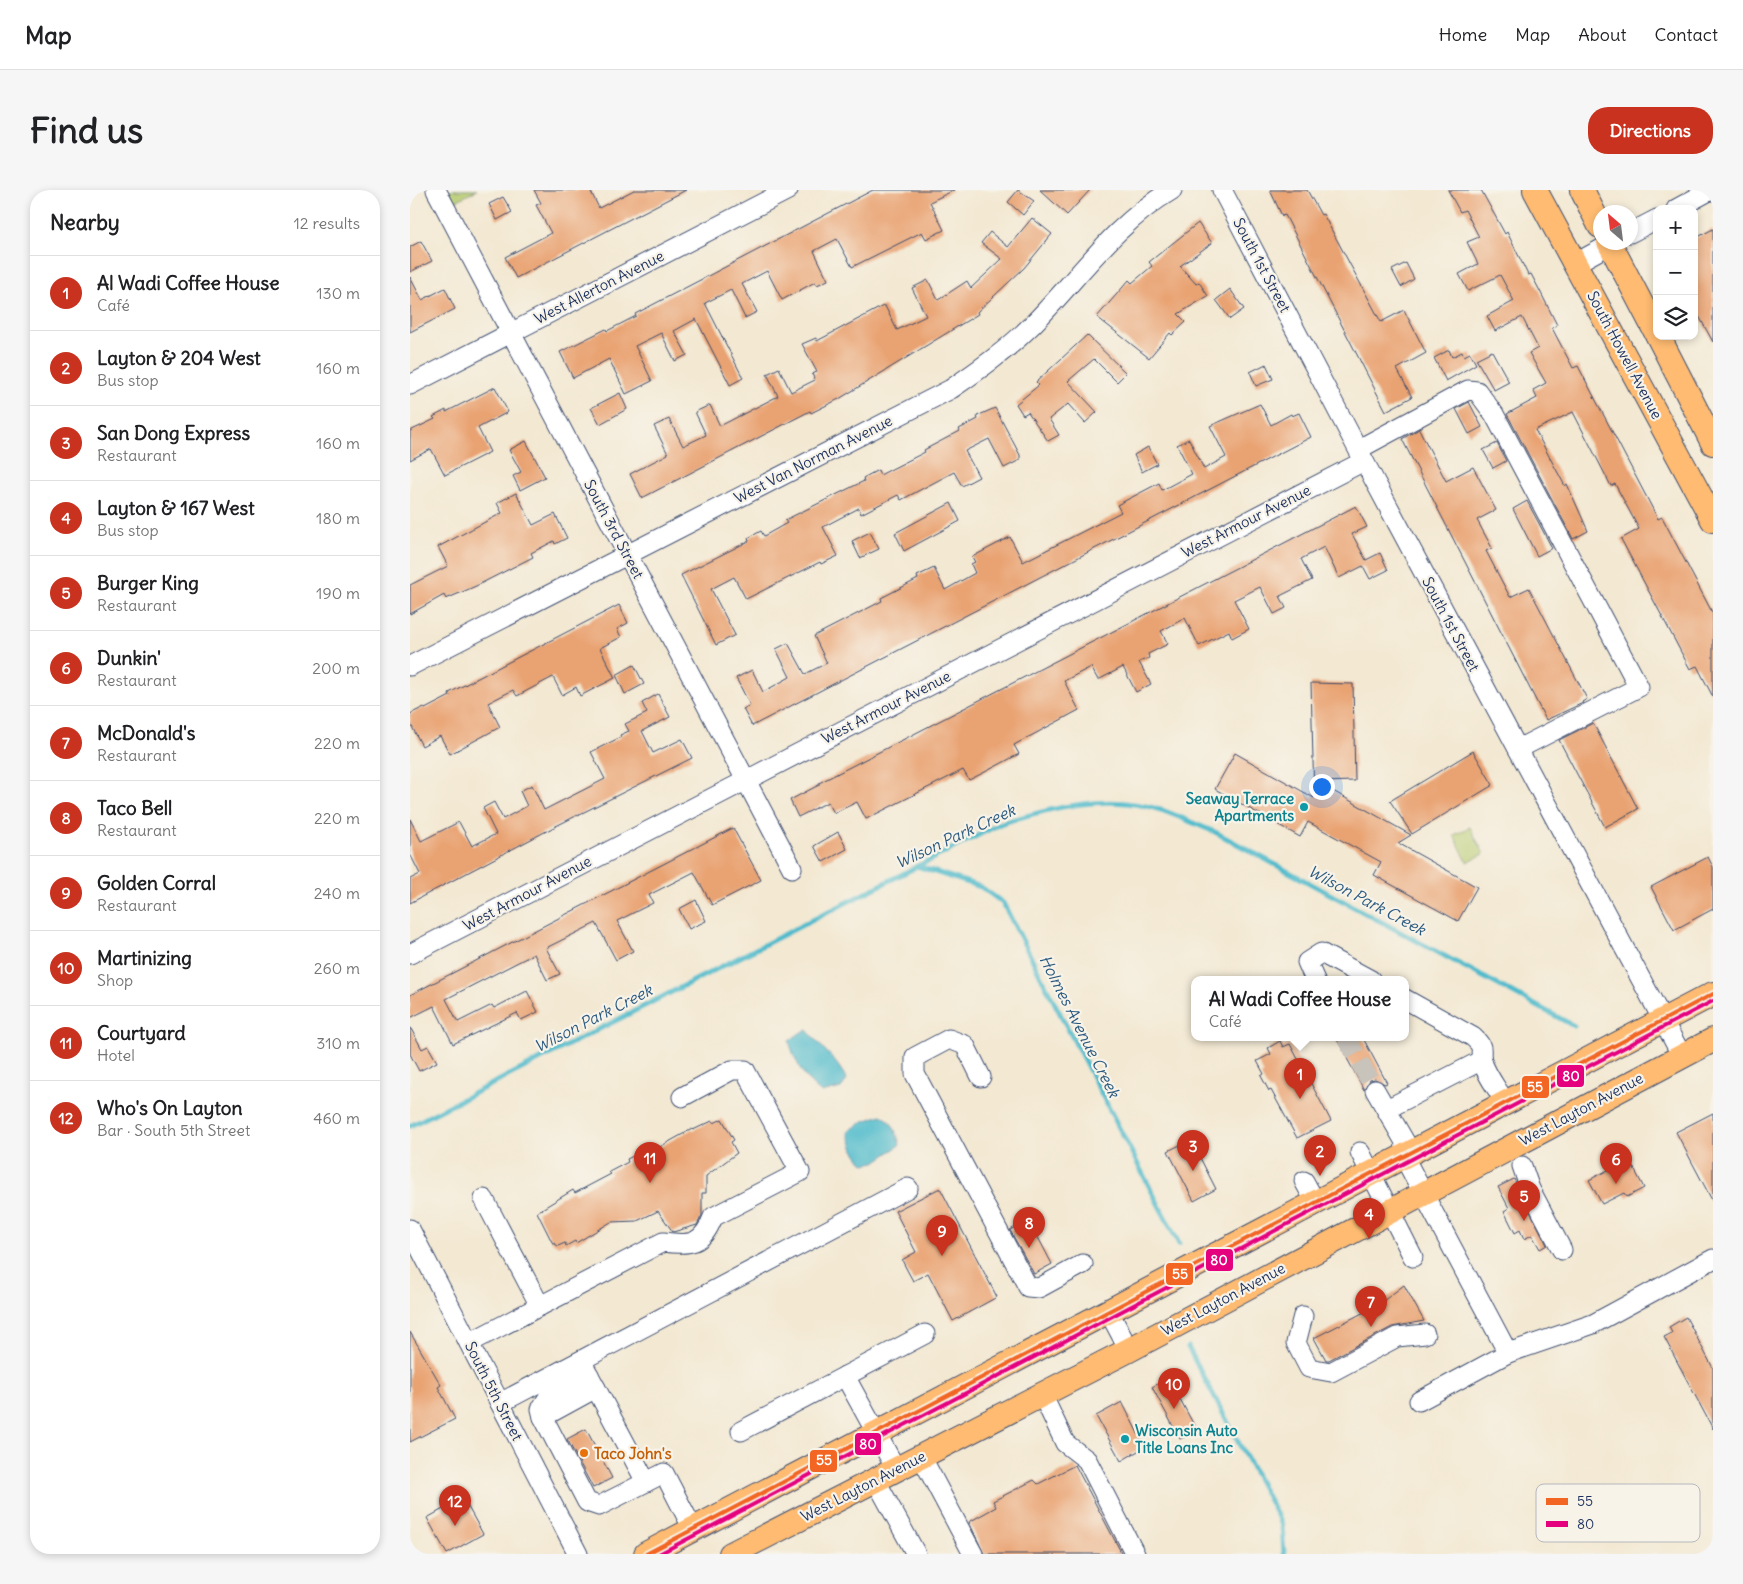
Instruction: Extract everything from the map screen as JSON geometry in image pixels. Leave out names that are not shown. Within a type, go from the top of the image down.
[{"type":"main road","name":"South Howell Avenue","points":[[1535,190],[1713,520]]},
{"type":"main road","points":[[1582,190],[1593,211]]},
{"type":"main road","points":[[1614,250],[1653,327]]},
{"type":"main road","points":[[1660,340],[1713,442]]},
{"type":"main road","points":[[646,1554],[1713,994]]},
{"type":"main road","name":"West Layton Avenue","points":[[734,1553],[1129,1350],[1713,1040]]},
{"type":"street","name":"South 3rd Street","points":[[436,190],[792,868]]},
{"type":"street","name":"West Allerton Avenue","points":[[410,385],[788,190]]},
{"type":"street","name":"West Van Norman Avenue","points":[[410,666],[951,390],[996,358],[1033,324],[1089,259],[1116,233],[1172,190]]},
{"type":"street","name":"South 1st Street","points":[[1222,190],[1361,455],[1665,1020],[1682,1056]]},
{"type":"street","points":[[1683,205],[1711,190]]},
{"type":"street","points":[[1638,229],[1653,221]]},
{"type":"street","points":[[1576,263],[1593,250]]},
{"type":"street","name":"West Armour Avenue","points":[[410,954],[1361,455],[1468,390],[1477,391],[1503,432],[1639,687],[1518,749]]},
{"type":"street","points":[[1314,976],[1307,962],[1321,953],[1364,976]]},
{"type":"street","points":[[1409,1001],[1473,1037],[1480,1043],[1483,1052],[1482,1060],[1506,1104]]},
{"type":"street","points":[[982,1077],[965,1046],[949,1039],[916,1057],[915,1074],[1028,1287],[1039,1288],[1083,1264]]},
{"type":"street","points":[[1387,1108],[1482,1060]]},
{"type":"street","points":[[469,1343],[663,1242],[683,1245],[696,1241],[707,1233],[713,1217],[800,1172],[745,1070],[732,1070],[682,1097]]},
{"type":"street","points":[[1375,1090],[1406,1142],[1404,1157],[1508,1353]]},
{"type":"street","points":[[1360,1152],[1391,1210],[1397,1229],[1413,1257]]},
{"type":"street","points":[[1522,1166],[1530,1189],[1562,1250]]},
{"type":"street","points":[[1304,1181],[1316,1203]]},
{"type":"street","points":[[693,1530],[664,1473],[600,1506],[587,1502],[543,1417],[541,1409],[550,1396],[908,1188]]},
{"type":"street","points":[[484,1199],[540,1306]]},
{"type":"street","name":"South 5th Street","points":[[410,1228],[578,1554]]},
{"type":"street","points":[[1419,1401],[1508,1353],[1593,1324],[1713,1259]]},
{"type":"street","points":[[1109,1312],[1129,1350]]},
{"type":"street","points":[[1298,1319],[1296,1343],[1309,1368],[1331,1372],[1397,1337],[1425,1334]]},
{"type":"street","points":[[742,1431],[925,1334]]},
{"type":"street","points":[[500,1403],[589,1375]]},
{"type":"street","points":[[589,1375],[646,1482]]},
{"type":"street","points":[[845,1376],[896,1469]]},
{"type":"street","points":[[1042,1394],[1066,1443],[1086,1460],[1135,1554]]},
{"type":"street","points":[[921,1456],[973,1554]]},
{"type":"street","points":[[875,1479],[916,1554]]},
{"type":"green space","points":[[448,190],[477,190],[454,202]]},
{"type":"green space","points":[[1470,827],[1484,854],[1467,862],[1454,835]]},
{"type":"water","points":[[807,1030],[843,1073],[847,1080],[841,1088],[822,1093],[801,1070],[789,1041]]},
{"type":"water","points":[[881,1115],[889,1120],[896,1132],[900,1145],[875,1162],[864,1164],[854,1150],[848,1132],[862,1122]]},
{"type":"building","points":[[534,190],[590,190],[599,208],[634,190],[686,190],[516,278],[505,257],[551,233],[536,205],[541,203]]},
{"type":"building","points":[[873,190],[954,190],[930,202],[944,230],[926,239],[922,232],[852,267],[837,239],[814,251],[828,280],[817,285],[815,282],[782,300],[767,271],[742,284],[757,312],[745,318],[731,290],[705,303],[743,378],[730,385],[696,319],[674,331],[687,355],[675,361],[661,333],[635,346],[652,381],[626,394],[609,359],[573,378],[560,352],[636,316],[635,314]]},
{"type":"building","points":[[1018,190],[1034,201],[1023,215],[1008,202]]},
{"type":"building","points":[[1040,190],[1090,190],[1067,215]]},
{"type":"building","points":[[1270,190],[1307,190],[1321,215],[1323,214],[1381,322],[1404,310],[1426,353],[1397,369],[1412,397],[1386,411],[1285,215],[1282,216]]},
{"type":"building","points":[[1448,190],[1481,190],[1505,234],[1507,232],[1528,275],[1531,274],[1541,293],[1557,325],[1552,328],[1573,368],[1578,366],[1658,519],[1662,517],[1713,614],[1713,697],[1697,666],[1690,669],[1621,539],[1639,529],[1615,484],[1611,486],[1573,412],[1535,430],[1565,486],[1567,484],[1588,531],[1573,539],[1507,414],[1537,398],[1533,390],[1546,383],[1529,353],[1538,348],[1522,317],[1495,331],[1487,316],[1514,301],[1500,275],[1468,291],[1459,274],[1478,264],[1467,242],[1479,237],[1465,210],[1460,212]]},
{"type":"building","points":[[503,197],[512,212],[497,220],[489,204]]},
{"type":"building","points":[[1032,218],[1052,234],[1024,268],[977,312],[978,314],[839,399],[811,413],[810,411],[642,498],[630,474],[668,454],[654,426],[669,419],[683,446],[706,435],[695,412],[710,405],[720,426],[778,396],[767,374],[779,368],[791,392],[815,380],[812,374],[817,372],[802,344],[816,338],[817,341],[883,306],[885,306],[897,330],[926,316],[912,288],[928,280],[938,300],[967,281],[971,288],[1002,259],[981,243],[990,232],[1008,247]]},
{"type":"building","points":[[1198,223],[1212,243],[1180,266],[1196,284],[1199,282],[1208,296],[1178,314],[1186,322],[1172,335],[1170,333],[1149,358],[1097,317],[1129,280],[1132,283],[1152,266],[1149,262]]},
{"type":"building","points":[[1713,229],[1713,342],[1698,314],[1698,237]]},
{"type":"building","points":[[421,241],[432,261],[410,272],[410,247]]},
{"type":"building","points":[[1406,263],[1414,279],[1401,287],[1392,270]]},
{"type":"building","points":[[410,277],[422,300],[445,288],[455,309],[410,332]]},
{"type":"building","points":[[1230,289],[1244,309],[1230,319],[1216,300]]},
{"type":"building","points":[[1087,335],[1126,373],[1117,382],[1094,359],[1068,381],[1097,412],[1085,423],[1068,404],[1049,419],[1059,435],[1048,441],[1028,412],[1023,415],[1016,404],[1039,385],[1036,382]]},
{"type":"building","points":[[1449,350],[1452,357],[1462,352],[1464,356],[1470,353],[1476,364],[1446,381],[1434,358]]},
{"type":"building","points":[[1492,351],[1509,382],[1494,390],[1476,359]]},
{"type":"building","points":[[1266,364],[1273,379],[1256,386],[1250,372]]},
{"type":"building","points":[[495,387],[508,412],[478,428],[490,452],[445,475],[431,449],[410,460],[410,431],[435,419],[433,417],[446,410],[446,412]]},
{"type":"building","points":[[620,393],[627,409],[600,424],[591,408]]},
{"type":"building","points":[[1469,402],[1482,427],[1469,434],[1456,409]]},
{"type":"building","points":[[1260,404],[1271,425],[1291,414],[1292,416],[1299,413],[1311,437],[752,726],[743,709],[750,705],[736,678],[752,670],[763,692],[790,677],[776,649],[788,643],[805,674],[827,663],[814,636],[882,601],[881,598],[918,579],[917,576],[934,568],[945,590],[975,573],[971,564],[975,562],[972,557],[1010,537],[1023,562],[1121,512],[1117,505],[1159,483],[1162,490],[1192,474],[1177,445],[1189,439],[1204,469],[1226,457],[1210,426]]},
{"type":"building","points":[[995,408],[1020,455],[1020,460],[1004,468],[989,439],[965,451],[979,477],[962,486],[954,472],[901,500],[898,495],[861,514],[859,508],[823,527],[838,556],[821,564],[820,562],[746,599],[734,577],[711,589],[735,635],[716,645],[681,575],[749,541],[748,538],[761,531],[764,536],[787,523],[785,520],[864,481],[863,478],[878,470],[880,475],[925,452],[924,450],[978,419],[977,416]]},
{"type":"building","points":[[1419,429],[1446,481],[1473,467],[1496,510],[1477,520],[1492,548],[1486,551],[1510,597],[1529,588],[1587,699],[1583,703],[1546,720],[1402,439]]},
{"type":"building","points":[[526,441],[545,477],[520,490],[513,476],[521,472],[509,450]]},
{"type":"building","points":[[1497,443],[1506,461],[1493,468],[1483,450]]},
{"type":"building","points":[[1148,447],[1157,464],[1142,472],[1134,455]]},
{"type":"building","points":[[516,493],[533,525],[555,514],[567,538],[555,544],[554,541],[531,553],[533,557],[476,586],[446,599],[444,595],[410,614],[410,585],[448,566],[438,547],[502,513],[497,503]]},
{"type":"building","points":[[1527,501],[1552,548],[1537,556],[1513,509]]},
{"type":"building","points":[[951,503],[960,521],[904,551],[895,533]]},
{"type":"building","points":[[1356,506],[1367,527],[1352,534],[1366,560],[1380,553],[1388,570],[1370,579],[1363,566],[1339,578],[1324,547],[1301,559],[1312,580],[1280,596],[1286,608],[1274,614],[1260,587],[1234,600],[1249,629],[1232,638],[1229,631],[1199,646],[1185,618],[1161,631],[1168,644],[1148,654],[1149,658],[1139,662],[1151,684],[1136,692],[1123,667],[1098,680],[1091,667],[1064,681],[1079,710],[1014,745],[1019,754],[985,772],[969,780],[963,770],[866,819],[857,802],[834,813],[828,802],[798,817],[790,800],[819,785],[819,783]]},
{"type":"building","points":[[870,532],[879,549],[860,558],[852,541]]},
{"type":"building","points":[[619,605],[628,623],[617,629],[621,637],[600,648],[615,678],[580,696],[576,687],[562,695],[553,677],[517,696],[513,690],[488,703],[500,727],[450,754],[440,736],[422,746],[410,723],[410,714],[424,707],[425,709],[450,696],[449,693]]},
{"type":"building","points":[[634,665],[644,684],[625,694],[616,675]]},
{"type":"building","name":"Seaway Terrace Apartments","points":[[1311,683],[1353,684],[1355,781],[1317,782],[1411,835],[1398,843],[1477,887],[1458,921],[1374,875],[1381,862],[1308,822],[1300,837],[1215,789],[1235,753],[1314,798]]},
{"type":"building","points":[[658,694],[670,717],[642,731],[653,753],[682,739],[692,758],[556,826],[410,903],[410,879],[420,874],[410,854],[410,819],[421,841],[459,822],[472,846],[496,834],[483,808],[494,802],[503,819],[527,806],[520,791],[532,785],[544,810],[605,779],[591,752],[629,731],[625,724],[647,713],[642,703]]},
{"type":"building","points":[[1593,723],[1638,809],[1605,827],[1559,740]]},
{"type":"building","points":[[1473,751],[1493,785],[1412,834],[1390,801]]},
{"type":"building","points":[[733,828],[761,880],[712,905],[694,872],[649,895],[653,903],[617,921],[633,951],[616,960],[596,923],[546,948],[560,974],[547,980],[534,954],[446,999],[458,1022],[492,1005],[494,1008],[527,991],[538,1012],[521,1020],[517,1013],[453,1044],[434,1006],[410,1018],[410,995]]},
{"type":"building","points":[[838,832],[847,849],[823,862],[814,846]]},
{"type":"building","points":[[1708,857],[1713,867],[1713,909],[1674,930],[1651,887]]},
{"type":"building","points":[[696,900],[706,921],[689,929],[679,909]]},
{"type":"building","points":[[410,1027],[422,1049],[428,1046],[437,1062],[419,1071],[410,1054]]},
{"type":"building","points":[[1280,1041],[1283,1047],[1290,1044],[1331,1121],[1297,1138],[1271,1090],[1269,1091],[1261,1076],[1264,1074],[1257,1061],[1271,1054],[1268,1048]]},
{"type":"building","points":[[1338,1041],[1365,1041],[1387,1083],[1385,1084],[1375,1079],[1370,1080],[1364,1090]]},
{"type":"building","points":[[1713,1113],[1713,1202],[1676,1132]]},
{"type":"building","points":[[722,1119],[734,1140],[731,1142],[737,1153],[706,1176],[706,1193],[702,1193],[702,1215],[697,1225],[673,1232],[658,1211],[637,1221],[611,1222],[576,1243],[575,1241],[566,1246],[565,1243],[558,1246],[552,1242],[537,1212],[573,1190],[575,1193],[611,1174],[609,1172],[628,1162],[627,1159],[645,1150],[647,1154],[692,1129]]},
{"type":"building","points":[[1186,1142],[1188,1146],[1193,1144],[1216,1189],[1194,1201],[1168,1151]]},
{"type":"building","points":[[1629,1159],[1644,1188],[1627,1197],[1624,1193],[1602,1204],[1589,1180]]},
{"type":"building","points":[[1514,1179],[1547,1245],[1540,1249],[1532,1235],[1524,1239],[1520,1230],[1515,1233],[1504,1211],[1509,1208],[1498,1187]]},
{"type":"building","points":[[940,1188],[997,1297],[953,1321],[928,1273],[913,1281],[906,1268],[902,1260],[916,1252],[895,1211]]},
{"type":"building","points":[[1029,1220],[1052,1264],[1034,1274],[1010,1230]]},
{"type":"building","points":[[1404,1285],[1424,1321],[1392,1327],[1326,1360],[1314,1338],[1378,1305]]},
{"type":"building","points":[[1686,1317],[1713,1368],[1713,1429],[1664,1337],[1672,1333],[1669,1327]]},
{"type":"building","points":[[410,1332],[441,1385],[438,1387],[455,1419],[410,1442]]},
{"type":"building","points":[[1169,1378],[1197,1431],[1180,1439],[1152,1387]]},
{"type":"building","name":"Wisconsin Auto Title Loans Inc","points":[[1122,1402],[1145,1447],[1121,1461],[1096,1416]]},
{"type":"building","name":"Taco John's","points":[[586,1429],[612,1478],[593,1488],[567,1439]]},
{"type":"building","points":[[1075,1465],[1122,1554],[984,1554],[969,1522],[996,1507],[993,1501],[1034,1480],[1038,1484]]},
{"type":"building","points":[[463,1498],[483,1534],[447,1554],[427,1518]]},
{"type":"waterway","name":"Wilson Park Creek","points":[[410,1126],[1002,823],[1061,807],[1101,802],[1141,805],[1161,810],[1215,832],[1574,1026]]},
{"type":"waterway","name":"Holmes Avenue Creek","points":[[917,866],[981,887],[1003,903],[1179,1244]]},
{"type":"waterway","name":"Holmes Avenue Creek","points":[[1188,1347],[1282,1525],[1284,1554]]},
{"type":"tunnel","points":[[1348,1041],[1375,1090]]},
{"type":"transit line","name":"55","points":[[646,1554],[1713,994]]},
{"type":"transit line","name":"80","points":[[659,1554],[1713,1001]]},
{"type":"place","name":"Seaway Terrace Apartments","points":[[1304,807]]},
{"type":"place","name":"Al Wadi Coffee House","points":[[1300,1099]]},
{"type":"place","name":"San Dong Express","points":[[1193,1171]]},
{"type":"place","name":"Layton & 204 West","points":[[1320,1176]]},
{"type":"place","name":"Courtyard","points":[[650,1183]]},
{"type":"place","name":"Dunkin'","points":[[1616,1184]]},
{"type":"place","name":"Burger King","points":[[1524,1221]]},
{"type":"place","name":"Layton & 167 West","points":[[1369,1239]]},
{"type":"place","name":"Taco Bell","points":[[1029,1248]]},
{"type":"place","name":"Golden Corral","points":[[942,1256]]},
{"type":"place","name":"McDonald's","points":[[1371,1327]]},
{"type":"place","name":"Martinizing","points":[[1174,1409]]},
{"type":"place","name":"Wisconsin Auto Title Loans Inc","points":[[1125,1439]]},
{"type":"place","name":"Taco John's","points":[[584,1453]]},
{"type":"place","name":"Who's On Layton","points":[[455,1526]]}]
